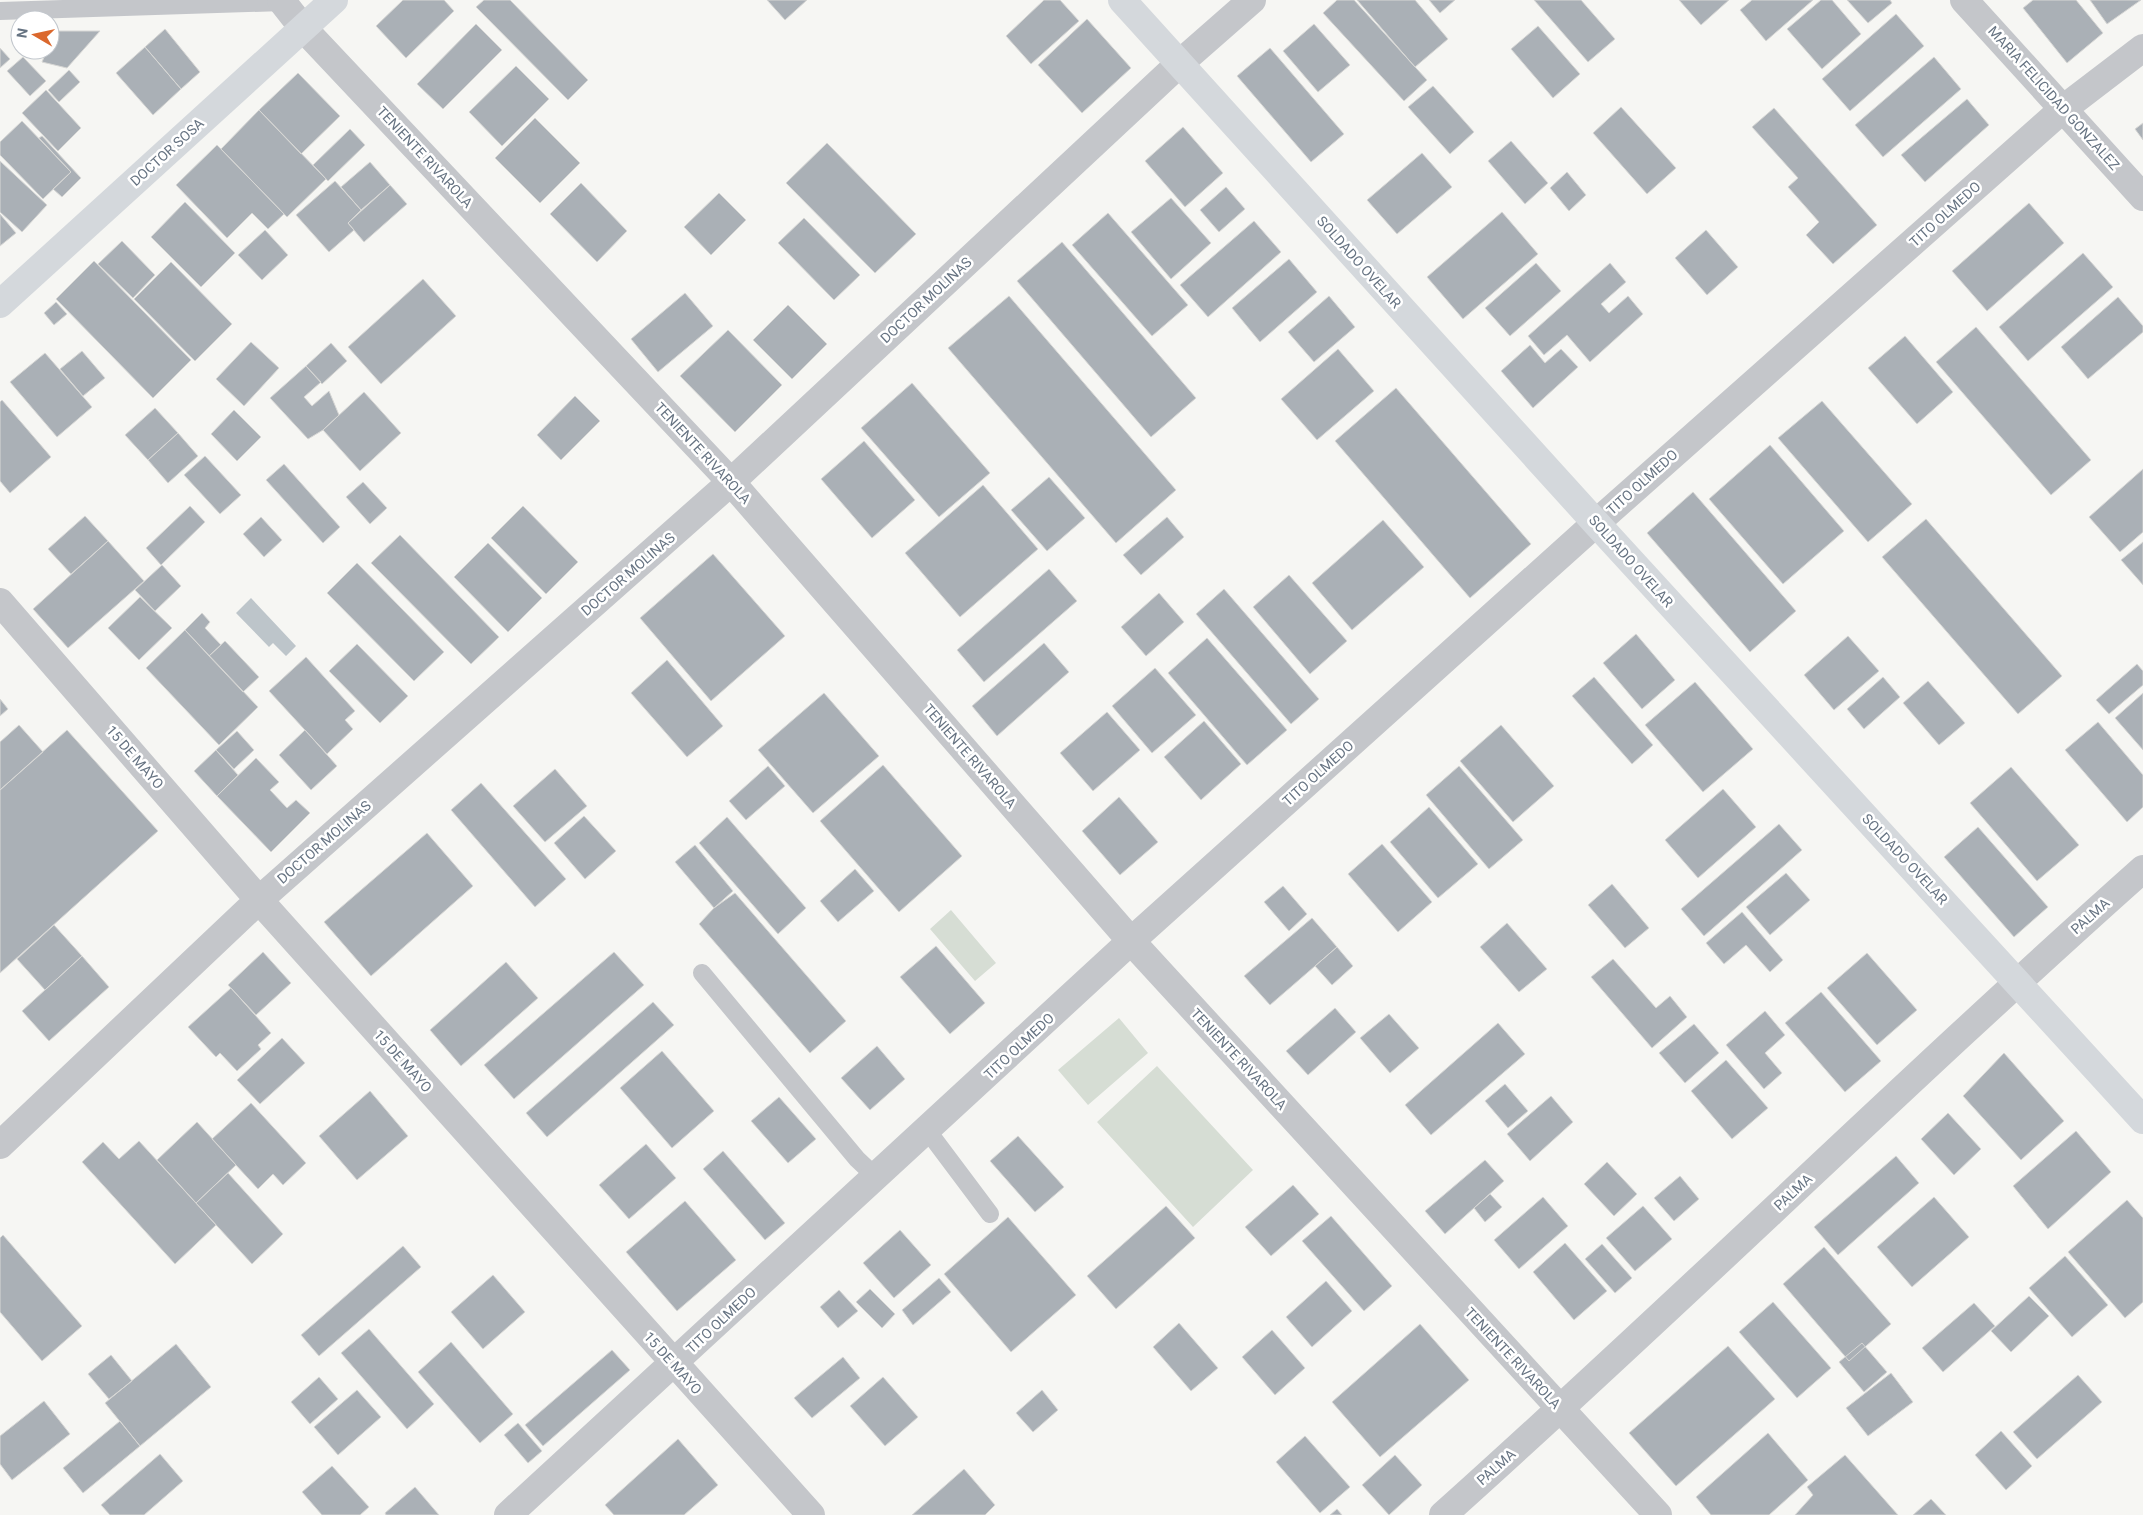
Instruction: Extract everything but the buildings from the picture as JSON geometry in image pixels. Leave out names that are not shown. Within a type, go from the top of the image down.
[{"type":"main road","name":"DOCTOR SOSA","points":[[0,304],[334,0]]},
{"type":"main road","name":"SOLDADO OVELAR","points":[[1122,0],[1596,523],[2143,1120]]},
{"type":"street","name":"DOCTOR MOLINAS","points":[[0,1145],[259,900],[731,482],[1179,64],[1252,0]]},
{"type":"street","name":"MARIA FELICIDAD GONZALEZ","points":[[1964,0],[2143,197]]},
{"type":"street","name":"TENIENTE RIVAROLA","points":[[282,1],[303,28],[731,482],[1131,941],[1658,1515]]},
{"type":"street","name":"TITO OLMEDO","points":[[508,1515],[876,1178],[1131,941],[1596,523],[2063,109],[2143,48]]},
{"type":"street","name":"15 DE MAYO","points":[[0,602],[259,900],[811,1515]]},
{"type":"street","name":"PALMA","points":[[1443,1515],[1561,1410],[2017,982],[2143,868]]},
{"type":"lane","points":[[0,11],[282,1]]},
{"type":"lane","points":[[702,973],[857,1159],[876,1178]]},
{"type":"lane","points":[[927,1130],[990,1214]]},
{"type":"shaded area","points":[[251,598],[296,646],[286,656],[273,643],[269,647],[236,613]]},
{"type":"shaded area","points":[[951,910],[996,963],[975,981],[930,929]]},
{"type":"shaded area","points":[[1119,1018],[1148,1053],[1088,1105],[1058,1070]]},
{"type":"shaded area","points":[[1157,1066],[1253,1170],[1193,1227],[1097,1122]]}]
